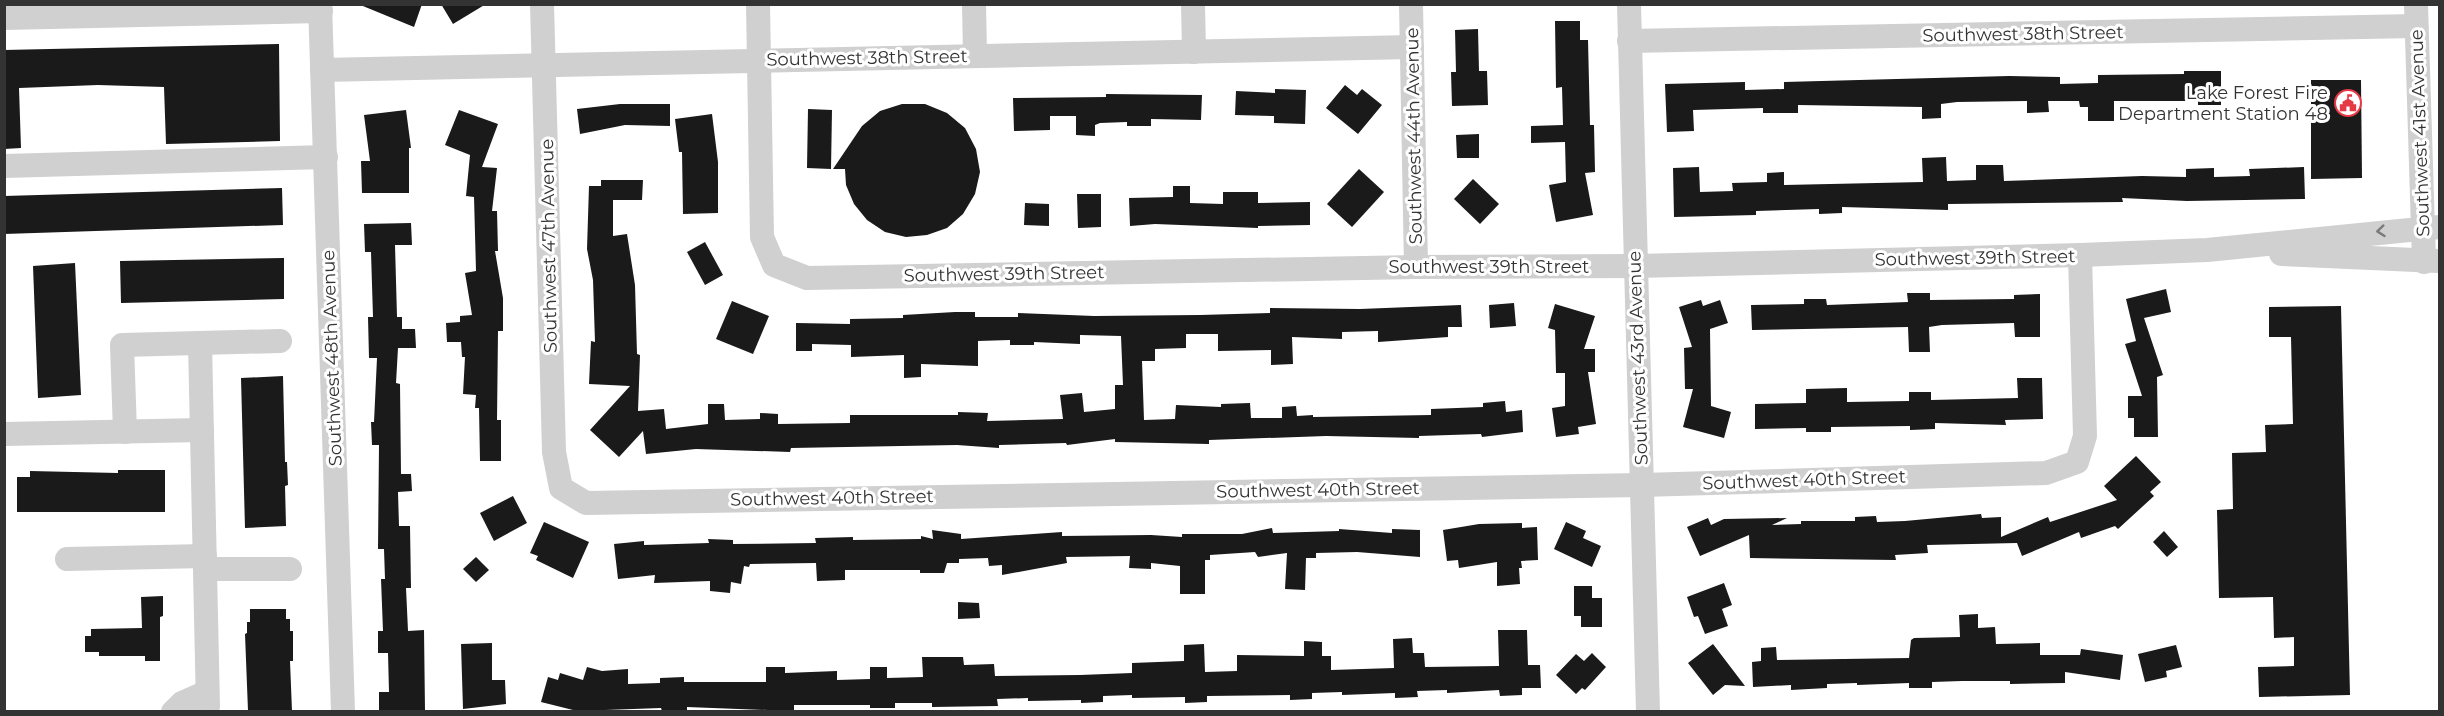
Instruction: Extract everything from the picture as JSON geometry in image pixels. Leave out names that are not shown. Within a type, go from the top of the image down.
[{"type":"street","name":"Southwest 47th Avenue","points":[[542,4],[554,452],[561,488]]},
{"type":"street","points":[[758,4],[759,60]]},
{"type":"street","points":[[974,4],[975,55]]},
{"type":"street","points":[[1193,4],[1194,52]]},
{"type":"street","name":"Southwest 44th Avenue","points":[[1412,4],[1416,267]]},
{"type":"street","name":"Southwest 43rd Avenue","points":[[1629,4],[1648,711]]},
{"type":"street","points":[[4,18],[321,8]]},
{"type":"street","name":"Southwest 48th Avenue","points":[[321,8],[344,711]]},
{"type":"street","name":"Southwest 38th Street","points":[[1629,41],[2416,15]]},
{"type":"street","name":"Southwest 41st Avenue","points":[[2416,15],[2432,262]]},
{"type":"street","name":"Southwest 38th Street","points":[[322,70],[1412,47]]},
{"type":"street","name":"Southwest 39th Street","points":[[759,60],[762,237],[774,265],[807,278],[1416,267],[1636,266],[2080,255],[2207,250],[2431,227]]},
{"type":"street","points":[[4,166],[326,157]]},
{"type":"street","name":"Southwest 39th Street","points":[[2207,250],[2432,262]]},
{"type":"street","name":"Southwest 40th Street","points":[[561,488],[586,502],[1642,485],[2046,473],[2077,462],[2085,436],[2080,255]]},
{"type":"street","points":[[125,432],[122,345],[280,341]]},
{"type":"street","points":[[172,711],[182,703],[206,702],[200,343]]},
{"type":"street","points":[[4,434],[202,430]]},
{"type":"street","points":[[67,559],[290,568]]},
{"type":"building","points":[[358,4],[422,4],[414,27]]},
{"type":"building","points":[[441,4],[486,4],[453,24]]},
{"type":"building","points":[[1555,21],[1580,21],[1580,40],[1588,40],[1590,125],[1594,125],[1595,172],[1585,173],[1593,215],[1556,222],[1549,185],[1566,182],[1565,142],[1531,143],[1531,126],[1563,125],[1562,87],[1556,88]]},
{"type":"building","points":[[1478,29],[1479,71],[1487,71],[1488,105],[1452,106],[1451,72],[1456,72],[1455,30]]},
{"type":"building","points":[[279,44],[280,141],[166,144],[164,87],[98,85],[19,88],[21,148],[4,149],[4,50]]},
{"type":"building","points":[[2184,71],[2221,71],[2221,105],[2198,105],[2198,101],[2114,101],[2114,121],[2088,121],[2088,107],[2080,107],[2079,101],[2048,101],[2049,112],[2027,113],[2027,101],[1957,102],[1941,104],[1941,118],[1922,119],[1922,107],[1798,105],[1798,113],[1763,113],[1763,108],[1693,110],[1694,131],[1667,132],[1665,84],[1745,82],[1745,90],[1784,89],[1784,82],[2009,76],[2060,77],[2060,84],[2098,83],[2098,75],[2184,74]]},
{"type":"building","points":[[2311,80],[2361,80],[2362,178],[2311,179]]},
{"type":"building","points":[[1345,85],[1357,95],[1362,89],[1382,105],[1358,134],[1326,108]]},
{"type":"building","points":[[1275,89],[1306,90],[1305,124],[1274,123],[1274,116],[1235,115],[1236,91],[1275,93]]},
{"type":"building","points":[[1106,94],[1202,95],[1201,120],[1151,119],[1151,126],[1127,126],[1127,122],[1100,123],[1095,125],[1095,136],[1076,135],[1076,116],[1050,116],[1050,130],[1014,131],[1013,98],[1106,97]]},
{"type":"building","points":[[620,104],[670,104],[670,126],[625,125],[580,134],[577,109]]},
{"type":"building","points":[[902,104],[925,104],[947,113],[965,128],[976,149],[980,172],[975,194],[963,214],[947,228],[927,235],[906,237],[885,232],[867,220],[854,204],[846,185],[845,169],[833,169],[862,126],[880,111]]},
{"type":"building","points":[[808,109],[832,110],[831,169],[807,168]]},
{"type":"building","points":[[406,110],[411,148],[409,148],[409,193],[362,193],[361,161],[370,161],[364,115]]},
{"type":"building","points":[[459,110],[498,124],[482,167],[497,168],[492,211],[497,211],[498,251],[495,251],[503,298],[503,331],[498,331],[497,420],[501,420],[501,461],[480,461],[479,408],[475,408],[476,395],[463,394],[465,357],[462,357],[461,342],[447,342],[446,323],[460,322],[460,316],[472,315],[465,273],[476,271],[474,197],[466,196],[470,155],[445,145]]},
{"type":"building","points":[[712,114],[718,162],[718,213],[683,214],[682,152],[679,152],[675,119]]},
{"type":"building","points":[[1479,134],[1479,158],[1457,158],[1456,135]]},
{"type":"building","points":[[1946,157],[1947,181],[1976,180],[1976,165],[2003,165],[2004,181],[2142,176],[2186,177],[2186,169],[2214,168],[2214,177],[2250,176],[2249,169],[2304,167],[2305,199],[2187,201],[2122,198],[2123,202],[1948,204],[1948,210],[1842,207],[1842,213],[1819,214],[1819,209],[1756,211],[1756,215],[1674,217],[1673,168],[1699,167],[1700,192],[1733,191],[1732,183],[1767,182],[1767,173],[1784,172],[1784,185],[1923,182],[1922,158]]},
{"type":"building","points":[[1359,169],[1384,192],[1352,227],[1327,204]]},
{"type":"building","points":[[1473,179],[1499,204],[1480,224],[1454,199]]},
{"type":"building","points":[[601,180],[643,180],[642,200],[613,200],[613,236],[627,234],[635,285],[637,354],[640,355],[638,411],[664,409],[666,429],[708,424],[708,404],[724,404],[725,420],[760,419],[760,413],[778,414],[778,424],[850,423],[850,415],[958,415],[958,412],[988,413],[987,421],[1063,419],[1060,395],[1082,393],[1084,412],[1115,409],[1115,385],[1123,385],[1121,336],[1080,335],[1080,344],[1034,342],[1034,345],[1010,345],[1010,340],[978,341],[978,366],[921,364],[921,377],[904,378],[904,355],[851,357],[851,345],[812,344],[812,351],[796,351],[796,323],[850,324],[850,319],[903,318],[903,315],[955,312],[975,312],[975,317],[1018,317],[1018,313],[1094,316],[1200,315],[1270,313],[1270,308],[1360,309],[1461,305],[1462,327],[1448,327],[1448,337],[1378,342],[1378,331],[1342,332],[1342,339],[1292,337],[1293,364],[1271,365],[1271,350],[1218,351],[1218,334],[1186,334],[1186,348],[1155,349],[1155,361],[1142,361],[1144,420],[1175,419],[1176,405],[1221,407],[1221,404],[1250,403],[1251,418],[1282,418],[1282,407],[1296,406],[1297,416],[1313,415],[1313,417],[1431,415],[1431,409],[1483,407],[1483,403],[1505,401],[1506,412],[1522,410],[1523,432],[1482,437],[1481,434],[1419,436],[1419,438],[1326,436],[1209,440],[1209,444],[1115,442],[1115,439],[1067,445],[1066,443],[999,445],[999,448],[957,445],[791,448],[790,452],[696,449],[646,454],[643,431],[619,457],[590,430],[630,386],[589,384],[591,341],[595,342],[593,280],[587,249],[589,186],[601,186]]},
{"type":"building","points":[[1173,186],[1190,186],[1190,203],[1223,204],[1223,192],[1258,192],[1258,203],[1310,202],[1310,225],[1258,226],[1258,228],[1155,224],[1130,226],[1129,198],[1173,197]]},
{"type":"building","points":[[282,188],[283,225],[4,234],[4,196]]},
{"type":"building","points":[[1077,194],[1101,194],[1101,227],[1078,228]]},
{"type":"building","points":[[1025,203],[1049,204],[1049,226],[1024,225]]},
{"type":"building","points":[[411,223],[412,245],[395,245],[397,317],[402,317],[402,329],[415,329],[416,348],[398,348],[396,383],[400,384],[401,474],[411,474],[412,491],[398,492],[399,526],[410,526],[411,588],[406,588],[408,631],[424,630],[425,711],[379,711],[379,692],[389,692],[388,653],[378,653],[378,631],[383,631],[381,579],[385,579],[384,549],[378,549],[379,445],[372,445],[371,422],[374,422],[377,358],[369,358],[368,317],[373,317],[371,252],[365,252],[364,224]]},
{"type":"building","points":[[705,242],[723,275],[705,285],[687,252]]},
{"type":"building","points":[[284,258],[284,299],[121,303],[120,261]]},
{"type":"building","points":[[75,263],[81,395],[38,398],[33,266]]},
{"type":"building","points":[[2166,289],[2171,312],[2144,318],[2163,375],[2157,377],[2158,437],[2134,437],[2134,418],[2128,418],[2128,396],[2142,396],[2125,344],[2136,341],[2126,299]]},
{"type":"building","points":[[1907,293],[1930,293],[1930,300],[2014,299],[2014,295],[2040,294],[2040,337],[2015,337],[2014,323],[1942,325],[1929,327],[1930,352],[1909,352],[1908,327],[1752,330],[1751,305],[1804,304],[1804,299],[1826,299],[1827,305],[1908,302]]},
{"type":"building","points":[[1701,300],[1703,306],[1720,300],[1728,323],[1710,329],[1711,406],[1731,412],[1724,438],[1683,427],[1693,389],[1685,389],[1684,348],[1692,347],[1679,307]]},
{"type":"building","points":[[732,301],[769,316],[753,354],[716,339]]},
{"type":"building","points":[[1514,303],[1516,326],[1490,328],[1489,305]]},
{"type":"building","points":[[1555,304],[1595,316],[1584,349],[1595,349],[1595,372],[1588,372],[1596,424],[1578,427],[1579,434],[1556,437],[1552,408],[1565,406],[1565,373],[1556,373],[1555,330],[1548,328]]},
{"type":"building","points":[[2341,306],[2350,695],[2259,697],[2258,667],[2294,666],[2294,637],[2274,638],[2273,597],[2219,598],[2217,510],[2233,509],[2232,453],[2266,452],[2265,425],[2293,424],[2291,337],[2269,337],[2269,307]]},
{"type":"building","points":[[283,376],[285,462],[287,462],[288,485],[285,486],[286,526],[245,528],[241,378]]},
{"type":"building","points":[[2017,378],[2042,378],[2043,419],[2005,420],[2006,425],[1935,423],[1935,429],[1910,430],[1910,426],[1831,427],[1831,432],[1806,432],[1806,428],[1755,429],[1755,404],[1806,403],[1806,389],[1847,388],[1847,402],[1909,401],[1909,392],[1931,392],[1931,400],[2018,398]]},
{"type":"building","points":[[2136,456],[2161,482],[2150,492],[2154,496],[2118,529],[2115,526],[2081,538],[2079,532],[2022,556],[2017,543],[1927,545],[1928,553],[1895,555],[1896,560],[1750,558],[1749,535],[1700,556],[1687,527],[1708,518],[1711,525],[1724,519],[1787,518],[1772,525],[1801,524],[1801,521],[1855,521],[1855,517],[1876,516],[1877,522],[1981,514],[1982,518],[2001,517],[2001,537],[2048,517],[2050,522],[2117,500],[2104,486]]},
{"type":"building","points":[[118,470],[165,470],[165,512],[17,512],[17,477],[30,477],[30,471],[118,473]]},
{"type":"building","points":[[513,496],[527,523],[494,541],[480,513]]},
{"type":"building","points":[[544,522],[589,542],[573,578],[536,560],[538,556],[530,553]]},
{"type":"building","points":[[1566,522],[1586,531],[1583,538],[1601,546],[1592,567],[1554,549]]},
{"type":"building","points":[[1522,523],[1522,528],[1537,527],[1538,560],[1521,561],[1520,584],[1497,586],[1497,562],[1459,568],[1458,560],[1447,561],[1443,530],[1479,524]]},
{"type":"building","points":[[1272,528],[1273,533],[1339,531],[1339,529],[1392,533],[1392,529],[1420,530],[1420,557],[1357,552],[1316,553],[1316,558],[1306,558],[1305,590],[1285,589],[1287,553],[1258,557],[1255,552],[1210,555],[1210,560],[1205,560],[1205,594],[1180,594],[1180,566],[1151,563],[1151,569],[1129,568],[1130,556],[1066,557],[1067,563],[1002,575],[1002,565],[989,566],[988,558],[959,559],[959,563],[947,563],[944,573],[920,573],[920,570],[845,570],[845,580],[817,581],[816,563],[750,564],[749,567],[744,566],[741,584],[731,582],[730,593],[710,591],[710,581],[654,583],[655,575],[618,579],[614,544],[644,541],[644,545],[709,543],[708,539],[733,540],[733,544],[816,543],[815,538],[853,537],[853,540],[921,539],[921,536],[933,539],[932,530],[961,534],[961,539],[1062,532],[1062,536],[1182,537],[1182,534],[1242,534]]},
{"type":"building","points":[[2164,531],[2178,547],[2167,557],[2153,542]]},
{"type":"building","points":[[476,557],[489,570],[476,582],[463,569]]},
{"type":"building","points":[[1724,583],[1732,605],[1722,609],[1728,626],[1705,634],[1698,616],[1694,617],[1687,597]]},
{"type":"building","points":[[1574,586],[1592,586],[1592,598],[1602,598],[1602,627],[1581,627],[1581,616],[1574,616]]},
{"type":"building","points":[[163,596],[163,616],[160,617],[160,661],[145,661],[145,656],[99,656],[99,652],[85,652],[85,636],[91,636],[91,629],[142,628],[141,597]]},
{"type":"building","points":[[958,602],[979,603],[980,618],[958,619]]},
{"type":"building","points":[[250,609],[286,609],[286,619],[290,619],[290,631],[293,631],[293,661],[290,661],[292,711],[248,711],[245,634],[247,633],[247,622],[250,622]]},
{"type":"building","points":[[1978,614],[1978,628],[1995,627],[1996,644],[2040,643],[2040,655],[2080,655],[2081,649],[2123,655],[2120,680],[2065,672],[2065,683],[2010,684],[2010,681],[1962,681],[1932,682],[1932,688],[1909,688],[1909,683],[1857,685],[1857,683],[1827,684],[1827,688],[1791,690],[1791,685],[1753,687],[1752,662],[1761,661],[1761,648],[1776,647],[1777,660],[1909,658],[1911,640],[1914,638],[1960,637],[1959,615]]},
{"type":"building","points":[[1498,630],[1527,630],[1528,665],[1540,665],[1541,688],[1522,688],[1522,695],[1500,696],[1499,690],[1447,693],[1447,690],[1417,691],[1418,697],[1395,698],[1395,693],[1342,695],[1342,692],[1312,693],[1312,699],[1290,700],[1290,695],[1207,696],[1207,702],[1185,703],[1185,697],[1132,698],[1132,695],[1103,696],[1103,702],[1081,703],[1081,700],[997,699],[998,706],[932,707],[932,703],[895,703],[895,708],[870,708],[870,705],[794,705],[794,711],[687,707],[687,711],[662,711],[661,708],[577,711],[541,702],[548,677],[558,680],[560,673],[583,680],[587,667],[602,671],[628,669],[628,684],[660,683],[660,678],[684,677],[684,682],[766,682],[766,667],[785,667],[785,673],[837,671],[837,680],[870,679],[870,667],[887,667],[887,678],[923,677],[922,657],[963,657],[964,665],[994,664],[995,676],[1080,675],[1132,673],[1132,663],[1184,661],[1184,645],[1204,644],[1205,672],[1237,671],[1237,655],[1304,656],[1304,641],[1322,642],[1322,656],[1331,656],[1331,670],[1394,668],[1393,639],[1412,638],[1413,653],[1424,653],[1425,667],[1499,666]]},
{"type":"building","points":[[492,643],[492,680],[505,680],[506,704],[463,709],[461,644]]},
{"type":"building","points":[[1713,644],[1745,686],[1725,685],[1713,695],[1688,663]]},
{"type":"building","points":[[2176,645],[2182,667],[2166,671],[2167,677],[2145,682],[2138,654]]},
{"type":"building","points":[[1592,653],[1606,667],[1585,690],[1582,688],[1576,694],[1556,675],[1576,654],[1584,661]]},
{"type":"place","name":"Lake Forest Fire Department Station 48","points":[[2348,103]]}]
